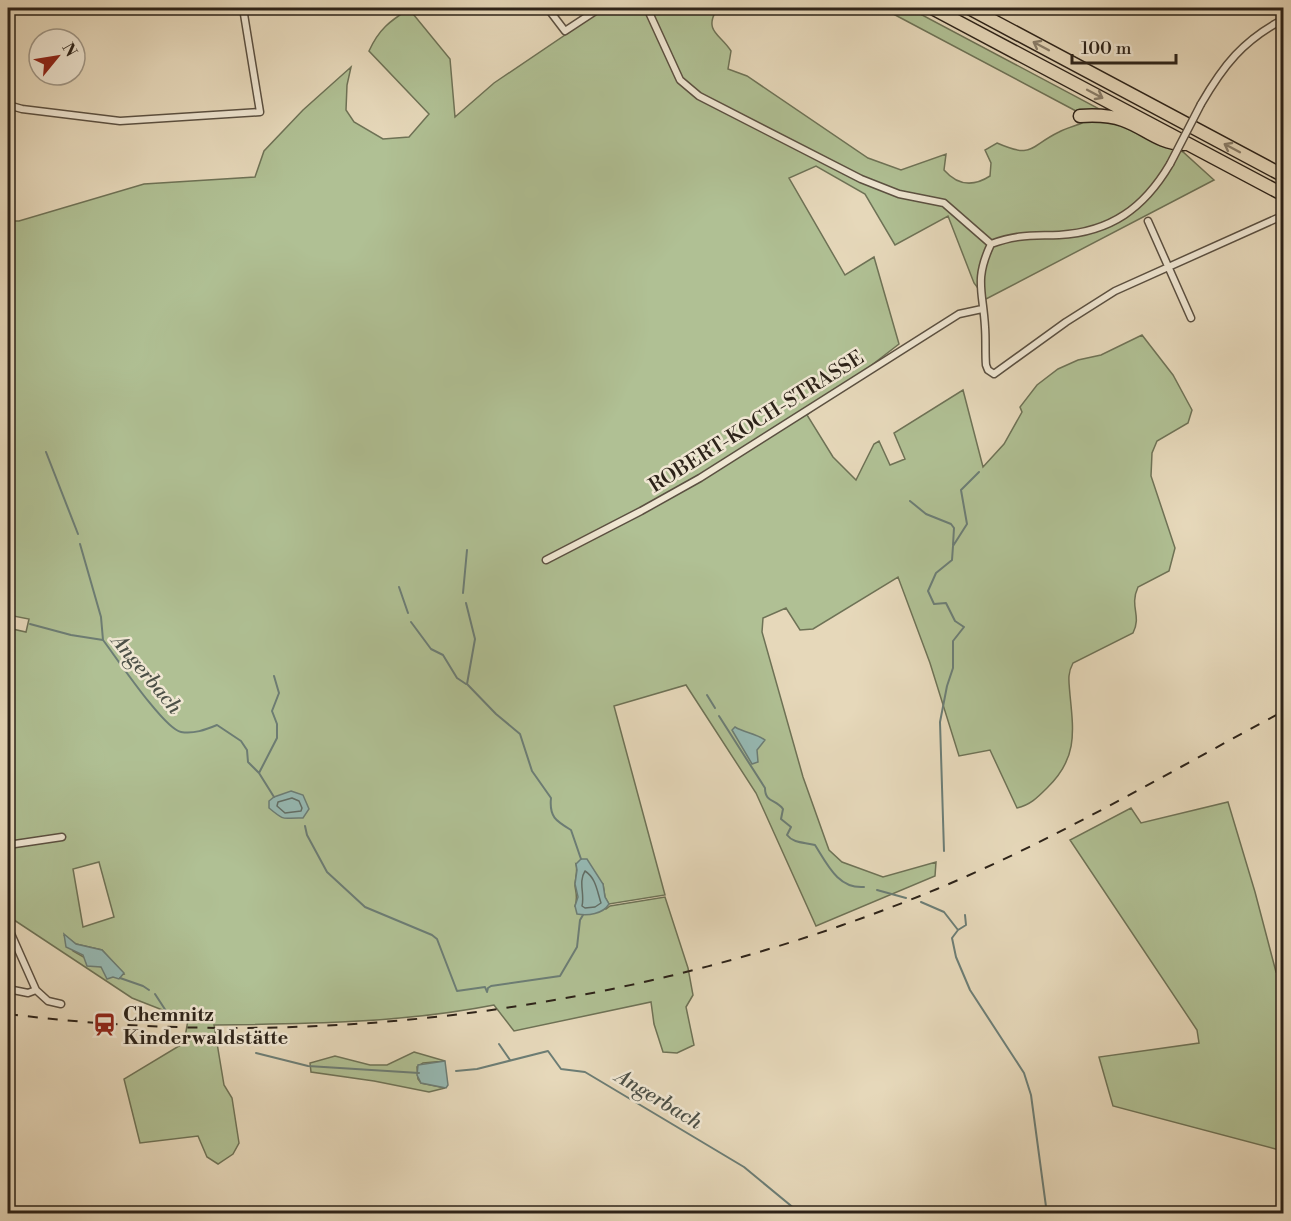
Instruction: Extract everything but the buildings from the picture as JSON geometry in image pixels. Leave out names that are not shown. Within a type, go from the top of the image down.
[{"type":"highway","points":[[932,8],[1284,195]]},
{"type":"highway","points":[[969,8],[1284,176]]},
{"type":"highway","points":[[1080,116],[1104,116],[1124,120],[1169,144],[1189,145]]},
{"type":"street","points":[[143,8],[186,10],[206,8]]},
{"type":"street","points":[[8,105],[22,109],[120,121],[260,112],[243,8]]},
{"type":"street","points":[[549,10],[565,31],[600,8]]},
{"type":"street","points":[[648,8],[680,80],[699,96],[861,179],[899,194],[944,203],[991,244]]},
{"type":"street","points":[[1282,216],[1115,291],[1065,322],[994,374],[988,370],[980,279],[985,257],[991,244],[1025,234],[1060,235],[1093,231],[1119,220],[1151,192],[1170,164],[1217,77],[1241,48],[1270,26],[1284,19]]},
{"type":"street","points":[[1148,221],[1191,318]]},
{"type":"street","name":"ROBERT-KOCH-STRASSE","points":[[546,560],[700,478],[959,314],[982,309]]},
{"type":"street","points":[[8,845],[62,837]]},
{"type":"street","points":[[8,927],[36,990],[48,1001],[61,1004]]},
{"type":"street","points":[[8,989],[28,993],[36,990]]},
{"type":"green space","points":[[605,8],[715,8],[713,28],[731,51],[728,69],[747,76],[868,158],[901,170],[946,154],[944,170],[949,175],[960,182],[978,182],[990,176],[991,163],[985,150],[997,143],[1025,151],[1049,137],[1082,123],[1084,118],[1123,123],[1183,152],[1214,180],[986,299],[974,283],[948,216],[895,245],[865,194],[816,166],[789,178],[845,275],[874,257],[899,344],[807,415],[833,457],[856,480],[874,444],[879,441],[890,465],[905,459],[894,433],[963,390],[983,467],[1004,444],[1022,412],[1020,407],[1037,385],[1058,369],[1078,360],[1101,355],[1142,335],[1173,375],[1192,410],[1188,423],[1157,441],[1152,453],[1151,476],[1175,548],[1169,571],[1138,587],[1133,633],[1073,663],[1069,678],[1072,734],[1069,756],[1064,767],[1047,788],[1033,801],[1017,808],[990,750],[959,756],[930,663],[898,577],[813,629],[800,630],[786,608],[763,618],[762,632],[803,777],[829,850],[842,862],[883,877],[936,862],[935,876],[816,926],[756,793],[686,685],[614,706],[665,895],[609,904],[605,897],[603,884],[576,864],[577,898],[575,906],[606,909],[610,906],[665,897],[688,968],[693,995],[686,1007],[694,1045],[677,1053],[663,1052],[654,1024],[651,1002],[514,1031],[494,1005],[389,1019],[214,1025],[224,1085],[232,1098],[239,1143],[233,1154],[218,1164],[207,1157],[198,1136],[140,1143],[124,1079],[184,1043],[188,1020],[132,998],[8,916],[8,628],[26,632],[29,619],[8,615],[8,221],[19,221],[144,184],[255,177],[264,151],[303,110],[351,67],[347,85],[346,110],[354,122],[383,139],[409,137],[429,114],[369,51],[386,26],[409,9],[450,59],[455,117],[494,83]],"holes":[[[99,862],[114,917],[83,927],[73,869]],[[64,935],[76,944],[102,950],[124,974],[113,977],[101,967],[73,951]]]},
{"type":"green space","points":[[882,8],[909,8],[1105,112],[1081,113],[1076,111]]},
{"type":"green space","points":[[1228,802],[1276,972],[1283,973],[1283,1151],[1113,1106],[1099,1057],[1199,1043],[1197,1030],[1070,840],[1131,808],[1141,823]]},
{"type":"green space","points":[[414,1052],[445,1061],[423,1063],[417,1067],[418,1079],[421,1083],[445,1088],[429,1092],[311,1072],[310,1063],[335,1056],[370,1065],[387,1065]]},
{"type":"water","points":[[735,727],[765,740],[757,750],[758,762],[752,764],[732,730]]},
{"type":"water","points":[[291,791],[303,795],[309,809],[303,818],[282,817],[269,808],[269,801],[274,797]]},
{"type":"water","points":[[581,859],[587,859],[603,884],[605,897],[609,904],[603,910],[586,915],[577,914],[575,906],[578,897],[575,884],[576,864]]},
{"type":"water","points":[[64,934],[76,944],[102,950],[124,973],[119,979],[113,977],[107,979],[101,967],[87,966],[83,955],[66,947]]},
{"type":"water","points":[[445,1061],[448,1085],[446,1088],[421,1083],[417,1075],[418,1065]]},
{"type":"waterway","points":[[46,452],[78,534]]},
{"type":"waterway","points":[[944,851],[940,722],[953,668],[953,641],[964,627],[955,621],[946,603],[934,604],[928,591],[936,573],[952,560],[953,546],[967,524],[961,490],[979,472]]},
{"type":"waterway","points":[[910,501],[926,514],[951,524],[954,528],[953,545]]},
{"type":"waterway","points":[[80,544],[101,617],[103,640]]},
{"type":"waterway","points":[[463,593],[467,550]]},
{"type":"waterway","points":[[399,587],[408,613]]},
{"type":"waterway","points":[[466,603],[475,639],[467,684],[496,714],[520,734],[532,771],[551,798],[552,814],[571,830],[581,859]]},
{"type":"waterway","points":[[411,622],[431,649],[443,655],[457,678],[466,684]]},
{"type":"waterway","name":"Angerbach","points":[[30,624],[71,635],[103,640],[152,706],[173,728],[181,732],[190,732],[217,725],[241,741],[247,750],[248,762],[259,773],[274,797]]},
{"type":"waterway","points":[[259,773],[277,738],[277,724],[272,711],[279,693],[274,676]]},
{"type":"waterway","points":[[707,695],[715,708]]},
{"type":"waterway","points":[[719,716],[765,788],[769,799],[783,809],[781,819],[791,827],[787,835],[796,841],[815,845],[840,880],[855,887],[864,887]]},
{"type":"waterway","name":"Angerbach","points":[[305,826],[307,835],[327,872],[365,907],[437,939],[457,991],[485,987],[487,992],[491,986],[560,976],[577,947],[580,920],[583,915]]},
{"type":"waterway","points":[[877,890],[906,898]]},
{"type":"waterway","points":[[921,902],[944,912],[958,930]]},
{"type":"waterway","points":[[965,915],[966,925],[952,938],[956,957],[970,990],[1024,1073],[1031,1095],[1047,1214]]},
{"type":"waterway","points":[[120,978],[149,990]]},
{"type":"waterway","points":[[155,994],[168,1014],[210,1018]]},
{"type":"waterway","name":"Angerbach","points":[[499,1044],[510,1060]]},
{"type":"waterway","name":"Angerbach","points":[[456,1071],[477,1069],[548,1051],[561,1069],[585,1072],[744,1167],[801,1214]]},
{"type":"waterway","points":[[256,1053],[308,1066],[419,1073]]},
{"type":"railway","points":[[8,1014],[126,1025],[244,1028],[362,1023],[480,1012],[597,992],[713,965],[826,931],[937,889],[982,869],[1069,827],[1284,711]]},
{"type":"place","name":"Chemnitz Kinderwaldstätte","points":[[105,1025]]}]
